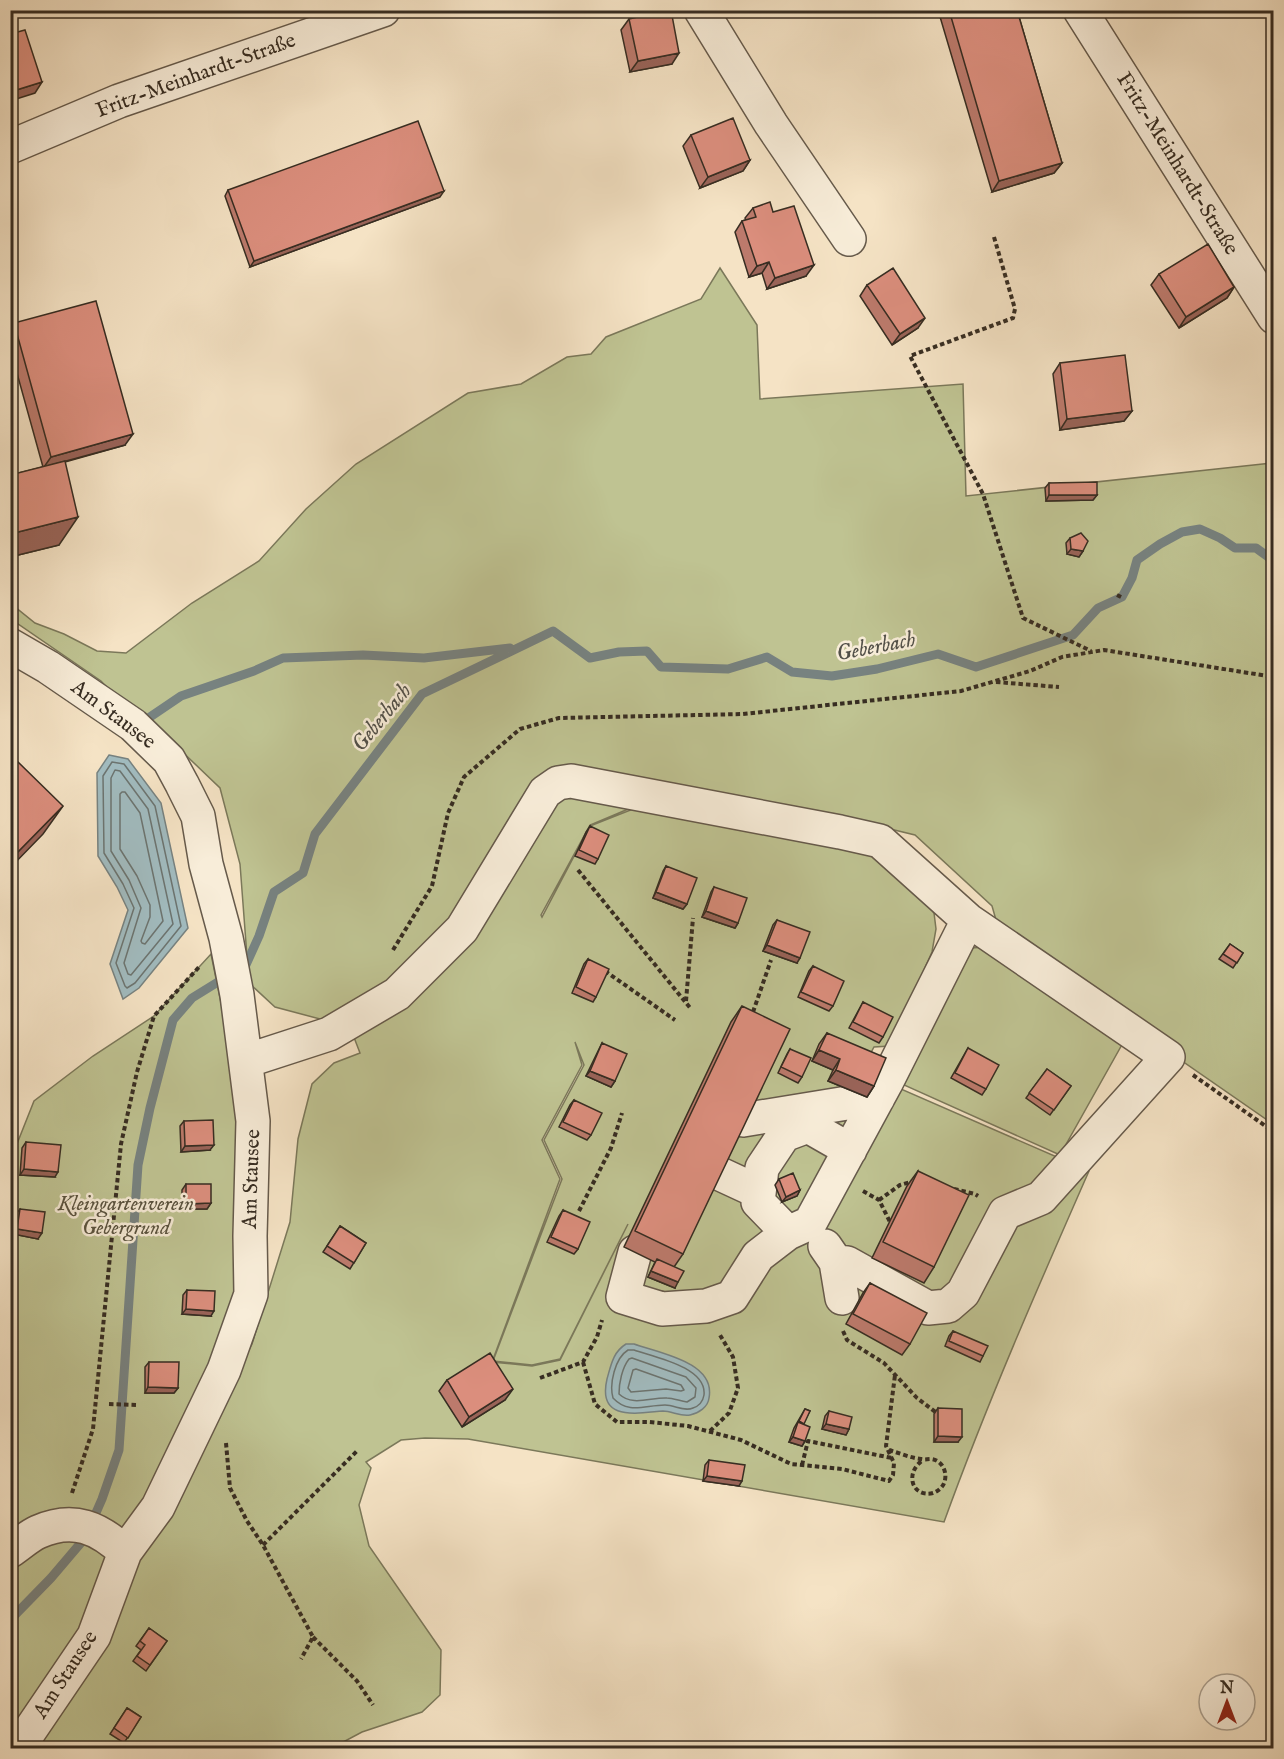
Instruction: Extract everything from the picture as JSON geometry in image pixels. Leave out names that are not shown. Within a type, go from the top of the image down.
[{"type":"street","name":"Fritz-Meinhardt-Straße","points":[[10,147],[119,101],[383,10]]},
{"type":"street","points":[[702,10],[771,124],[849,239]]},
{"type":"street","name":"Fritz-Meinhardt-Straße","points":[[1080,10],[1274,317]]},
{"type":"street","name":"Am Stausee","points":[[10,645],[48,667],[142,733],[169,760],[198,816],[206,864],[237,995],[254,1121],[250,1236],[251,1294],[219,1380],[158,1507],[125,1552],[94,1636],[18,1749]]},
{"type":"street","points":[[246,1061],[329,1034],[397,994],[462,929],[545,792],[558,783],[571,781],[880,841],[968,920],[1168,1058],[1041,1198],[1005,1214],[963,1293],[948,1306],[928,1308],[847,1263],[836,1262]]},
{"type":"street","points":[[635,1252],[624,1296],[662,1309],[706,1306],[732,1296],[758,1256],[796,1230],[810,1224],[878,1098],[968,920]]},
{"type":"street","points":[[743,1120],[797,1119],[878,1098]]},
{"type":"street","points":[[797,1119],[850,1150]]},
{"type":"street","points":[[797,1119],[762,1168],[758,1202],[796,1230],[829,1250],[836,1262],[842,1298]]},
{"type":"street","points":[[718,1173],[759,1192]]},
{"type":"street","points":[[10,1551],[37,1532],[79,1526],[109,1538],[125,1552]]},
{"type":"path","points":[[994,237],[1015,309],[1013,318],[910,356],[982,494],[1023,618],[1093,652]]},
{"type":"path","points":[[1117,595],[1123,598]]},
{"type":"path","points":[[391,953],[432,886],[448,813],[464,777],[520,729],[559,718],[743,714],[961,691],[1030,671],[1062,657],[1104,650],[1274,677]]},
{"type":"path","points":[[992,682],[1059,687]]},
{"type":"path","points":[[578,870],[692,1009]]},
{"type":"path","points":[[686,1002],[693,918]]},
{"type":"path","points":[[79,1526],[93,1430],[121,1144],[137,1072],[154,1016],[179,988],[227,947]]},
{"type":"path","points":[[753,1012],[771,960]]},
{"type":"path","points":[[600,967],[675,1020]]},
{"type":"path","points":[[1168,1058],[1274,1132]]},
{"type":"path","points":[[579,1211],[611,1148],[622,1113]]},
{"type":"path","points":[[879,1200],[900,1185],[917,1181]]},
{"type":"path","points":[[952,1188],[975,1194],[1005,1214]]},
{"type":"path","points":[[874,1197],[879,1200],[890,1222]]},
{"type":"path","points":[[540,1378],[583,1362],[597,1338],[606,1308],[624,1296]]},
{"type":"path","points":[[842,1298],[841,1325],[847,1340],[884,1363],[917,1398],[938,1414]]},
{"type":"path","points":[[706,1306],[733,1357],[738,1388],[729,1413],[709,1432]]},
{"type":"path","points":[[583,1362],[595,1404],[617,1422],[688,1426],[741,1440],[791,1464],[842,1469],[889,1481],[893,1475],[894,1463],[886,1446],[895,1375]]},
{"type":"path","points":[[109,1404],[138,1405]]},
{"type":"path","points":[[226,1435],[230,1488],[247,1521],[263,1545],[314,1637],[357,1681],[373,1705]]},
{"type":"path","points":[[802,1465],[808,1441],[892,1458]]},
{"type":"path","points":[[888,1449],[922,1460],[931,1459],[944,1468],[946,1476],[944,1484],[930,1494],[916,1488],[912,1480],[912,1472],[922,1460]]},
{"type":"path","points":[[263,1545],[357,1451]]},
{"type":"path","points":[[301,1659],[314,1637]]},
{"type":"green space","points":[[720,268],[757,325],[760,399],[963,384],[966,496],[1273,463],[1273,1124],[1006,939],[998,927],[992,906],[915,835],[820,812],[633,807],[590,825],[541,915],[542,917],[590,826],[633,809],[860,849],[894,869],[922,894],[934,913],[936,929],[932,952],[890,1046],[874,1047],[867,1060],[887,1083],[1089,1171],[995,1389],[944,1522],[468,1439],[401,1440],[366,1462],[371,1468],[359,1505],[369,1546],[441,1650],[440,1695],[422,1712],[362,1732],[332,1748],[30,1748],[132,1560],[162,1521],[252,1344],[290,1222],[298,1139],[312,1084],[334,1063],[360,1053],[350,1027],[275,1007],[249,983],[240,864],[220,788],[170,740],[127,708],[101,681],[11,619],[10,603],[35,623],[64,634],[97,651],[126,653],[192,603],[259,561],[306,509],[356,464],[468,393],[521,384],[567,357],[591,354],[606,337],[701,299]],"holes":[[[575,1042],[584,1065],[544,1140],[562,1179],[493,1361],[532,1365],[560,1359],[628,1224],[560,1360],[532,1366],[492,1362],[560,1179],[542,1140],[582,1065]]]},
{"type":"green space","points":[[984,947],[1124,1041],[1060,1155],[904,1085],[972,948]]},
{"type":"green space","name":"Kleingartenverein Gebergrund","points":[[211,954],[229,1042],[242,1169],[239,1297],[214,1365],[85,1635],[11,1742],[11,1570],[18,1562],[11,1537],[11,1159],[34,1101],[93,1056],[154,1016]]},
{"type":"water","points":[[109,755],[128,759],[161,803],[188,928],[139,988],[123,999],[110,964],[128,910],[98,856],[97,773]]},
{"type":"water","points":[[626,1344],[634,1344],[671,1356],[695,1367],[704,1376],[709,1386],[709,1398],[705,1407],[690,1415],[663,1411],[631,1413],[613,1409],[605,1393],[607,1379],[615,1355]]},
{"type":"building","points":[[650,10],[671,10],[679,53],[638,61],[629,19],[651,14]]},
{"type":"building","points":[[949,10],[1017,10],[1062,163],[999,181]]},
{"type":"building","points":[[25,30],[42,82],[10,92],[10,34]]},
{"type":"building","points":[[733,118],[750,160],[708,177],[691,135]]},
{"type":"building","points":[[418,121],[444,191],[254,261],[228,190]]},
{"type":"building","points":[[770,202],[773,212],[794,206],[814,265],[775,278],[769,262],[757,266],[742,221],[756,217],[753,208]]},
{"type":"building","points":[[1208,244],[1234,287],[1186,317],[1159,274]]},
{"type":"building","points":[[893,268],[925,318],[900,334],[867,285]]},
{"type":"building","points":[[96,301],[133,434],[51,457],[14,323]]},
{"type":"building","points":[[1125,355],[1132,411],[1067,419],[1060,363]]},
{"type":"building","points":[[65,461],[78,517],[10,534],[10,475]]},
{"type":"building","points":[[1097,482],[1097,495],[1049,495],[1049,483]]},
{"type":"building","points":[[1081,533],[1088,541],[1083,551],[1071,549],[1070,538]]},
{"type":"building","points":[[17,761],[63,806],[10,860],[10,768]]},
{"type":"building","points":[[590,826],[609,835],[598,859],[579,850]]},
{"type":"building","points":[[666,866],[697,878],[687,904],[656,892]]},
{"type":"building","points":[[714,887],[747,898],[738,923],[706,911]]},
{"type":"building","points":[[777,920],[810,932],[800,958],[767,945]]},
{"type":"building","points":[[1230,944],[1243,953],[1237,963],[1223,954]]},
{"type":"building","points":[[588,959],[609,969],[596,997],[576,987]]},
{"type":"building","points":[[813,966],[844,981],[833,1006],[801,992]]},
{"type":"building","points":[[863,1002],[893,1017],[883,1037],[853,1022]]},
{"type":"building","points":[[742,1006],[790,1029],[683,1254],[635,1231]]},
{"type":"building","points":[[827,1033],[886,1058],[874,1086],[836,1070],[840,1059],[819,1050]]},
{"type":"building","points":[[602,1043],[627,1054],[615,1081],[590,1071]]},
{"type":"building","points":[[968,1048],[999,1065],[986,1089],[955,1073]]},
{"type":"building","points":[[790,1049],[811,1058],[802,1077],[781,1067]]},
{"type":"building","points":[[1047,1069],[1071,1086],[1054,1110],[1029,1093]]},
{"type":"building","points":[[574,1100],[602,1113],[591,1135],[563,1122]]},
{"type":"building","points":[[213,1120],[214,1145],[185,1146],[184,1121]]},
{"type":"building","points":[[26,1142],[61,1145],[58,1172],[24,1169]]},
{"type":"building","points":[[918,1171],[969,1195],[934,1267],[883,1242]]},
{"type":"building","points":[[793,1173],[800,1190],[786,1197],[779,1179]]},
{"type":"building","points":[[186,1184],[211,1184],[211,1203],[186,1204]]},
{"type":"building","points":[[20,1209],[45,1212],[42,1233],[17,1229]]},
{"type":"building","points":[[563,1210],[590,1222],[578,1249],[551,1237]]},
{"type":"building","points":[[340,1226],[366,1243],[354,1263],[327,1246]]},
{"type":"building","points":[[657,1259],[684,1271],[678,1282],[651,1271]]},
{"type":"building","points":[[870,1283],[927,1313],[910,1344],[853,1314]]},
{"type":"building","points":[[10,1288],[15,1290],[10,1299]]},
{"type":"building","points":[[187,1290],[215,1291],[214,1311],[186,1309]]},
{"type":"building","points":[[953,1331],[988,1346],[983,1356],[949,1341]]},
{"type":"building","points":[[490,1353],[513,1389],[469,1417],[447,1380]]},
{"type":"building","points":[[149,1362],[179,1362],[178,1388],[148,1387]]},
{"type":"building","points":[[938,1408],[962,1409],[962,1437],[938,1436]]},
{"type":"building","points":[[805,1409],[810,1411],[804,1424],[799,1421]]},
{"type":"building","points":[[829,1411],[852,1417],[849,1429],[826,1424]]},
{"type":"building","points":[[798,1422],[810,1427],[805,1441],[793,1437]]},
{"type":"building","points":[[709,1460],[745,1465],[742,1481],[707,1476]]},
{"type":"building","points":[[149,1628],[167,1641],[150,1665],[137,1656],[145,1645],[140,1641]]},
{"type":"building","points":[[127,1708],[141,1717],[128,1738],[114,1728]]},
{"type":"waterway","name":"Geberbach","points":[[241,969],[245,967],[259,936],[274,892],[303,873],[315,834],[422,694],[553,631],[590,658],[619,652],[647,651],[661,667],[728,669],[767,657],[792,672],[832,676],[877,669],[938,654],[976,667],[1073,635],[1098,608],[1122,597],[1132,578],[1137,560],[1182,532],[1200,529],[1235,548],[1256,548],[1274,561]]},
{"type":"waterway","points":[[144,725],[150,717],[181,696],[254,671],[283,658],[363,655],[424,658],[510,648]]},
{"type":"waterway","points":[[10,1620],[51,1578],[85,1538],[102,1499],[119,1450],[138,1165],[150,1108],[173,1020],[192,998],[226,977]]}]
